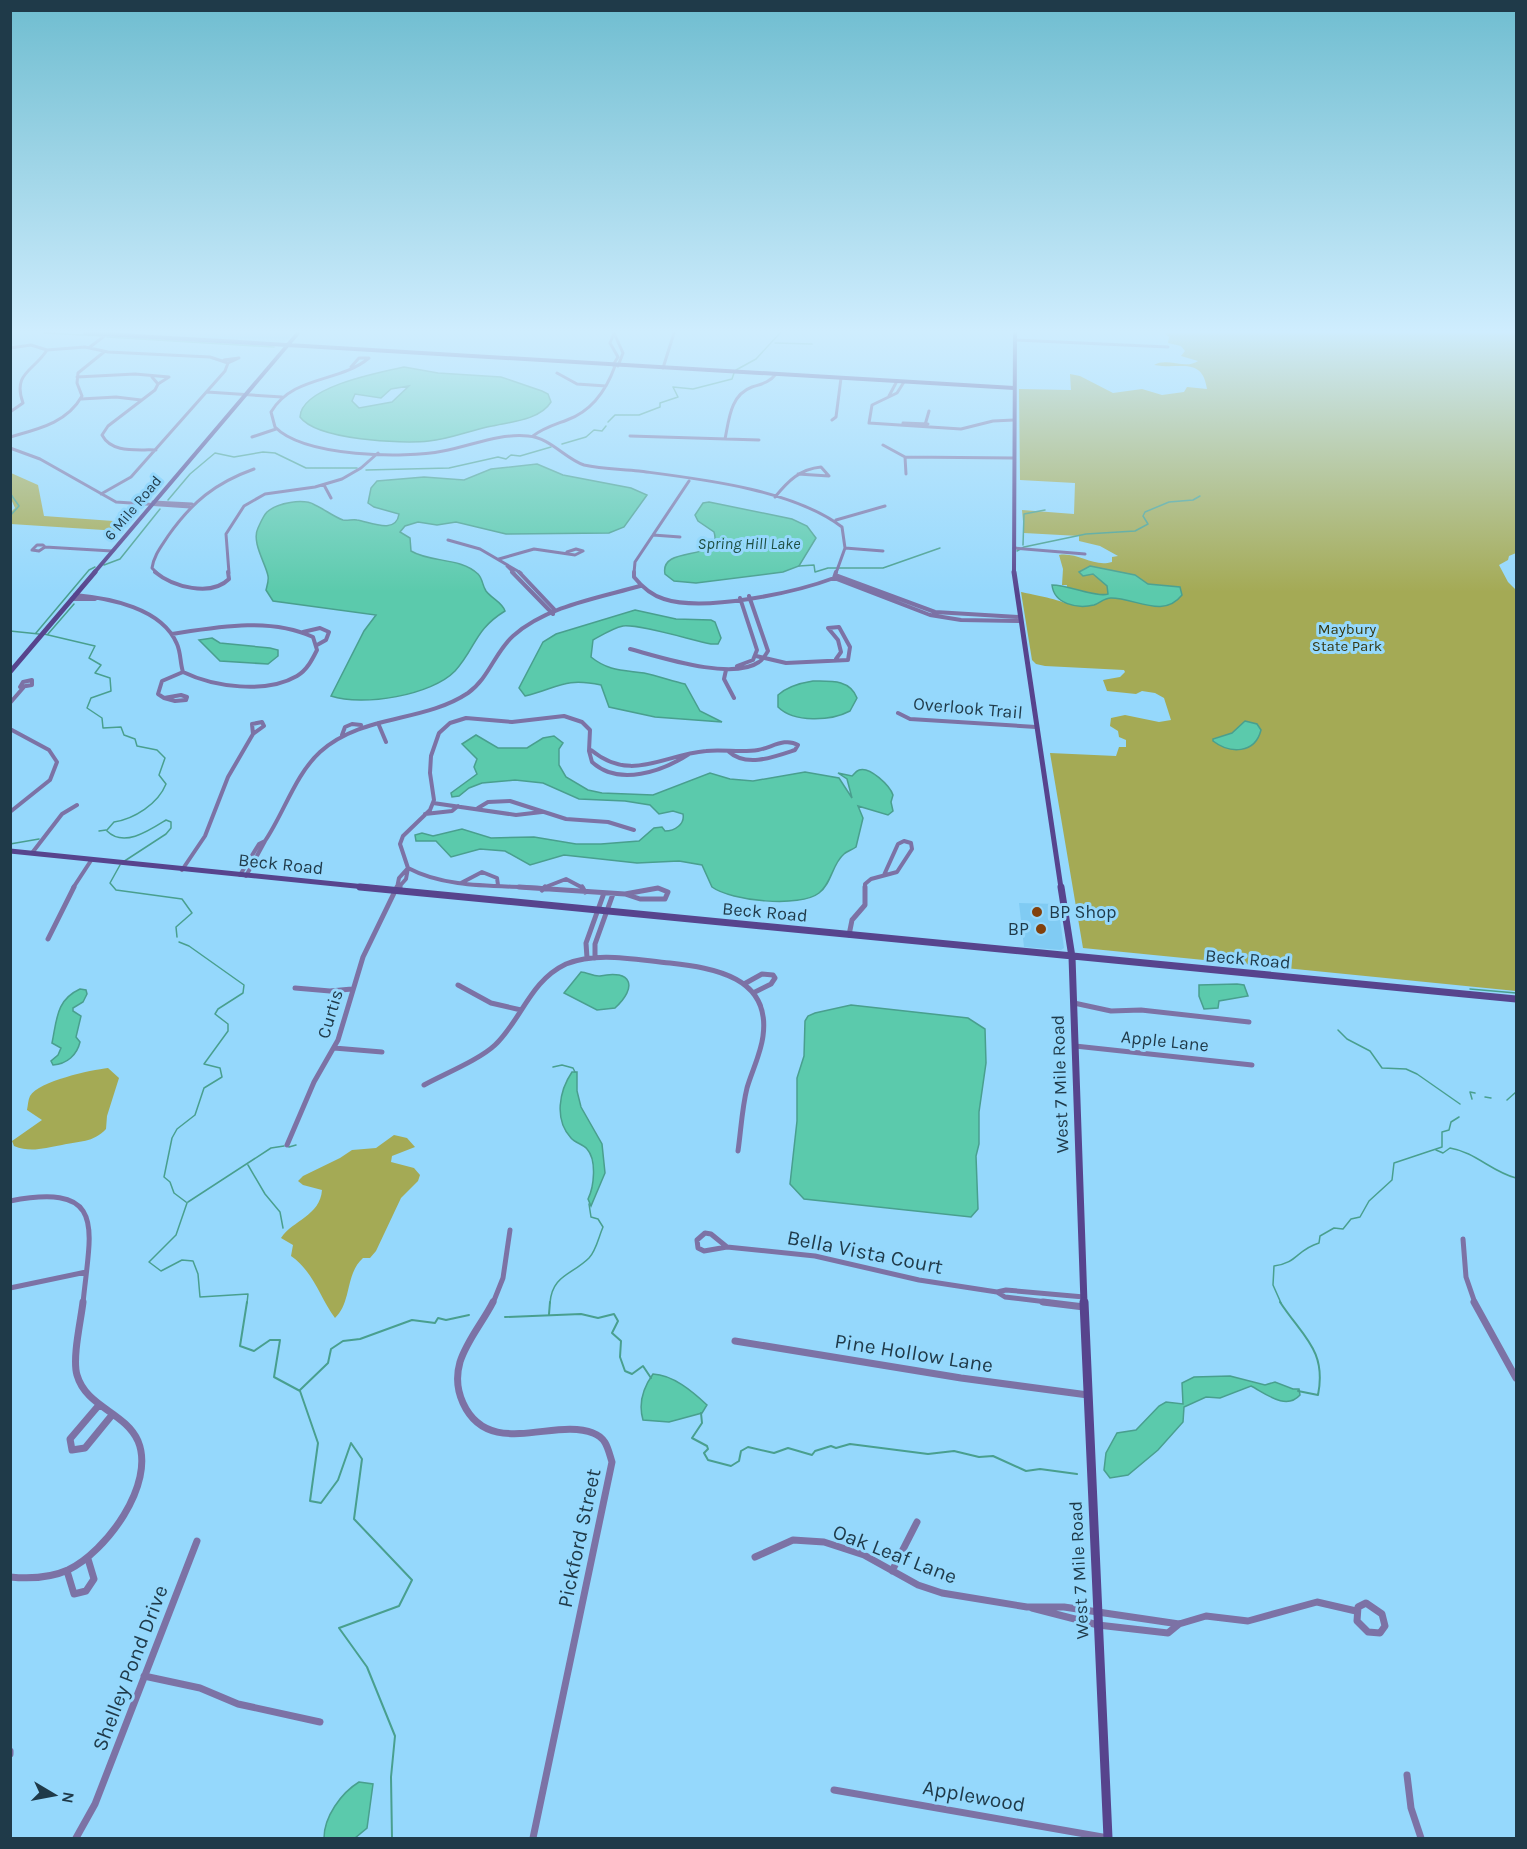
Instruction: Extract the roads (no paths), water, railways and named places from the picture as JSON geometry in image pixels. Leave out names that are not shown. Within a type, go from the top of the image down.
[{"type":"street","points":[[10,437],[59,419]]},
{"type":"street","points":[[116,419],[106,427],[102,438],[108,444],[117,447],[156,450]]},
{"type":"street","points":[[101,494],[126,482],[183,419]]},
{"type":"street","name":"6 Mile Road","points":[[10,672],[223,419]]},
{"type":"street","points":[[273,419],[276,429],[305,444],[378,453],[429,454],[507,436],[533,436],[551,442],[570,459],[583,465],[775,497],[820,511],[836,520],[845,533],[845,548],[835,577]]},
{"type":"street","points":[[533,436],[544,427],[564,419]]},
{"type":"street","points":[[725,438],[730,419]]},
{"type":"street","points":[[869,419],[865,425],[925,425],[944,429],[968,429],[987,423],[1014,422]]},
{"type":"street","points":[[925,425],[927,419]]},
{"type":"street","name":"West 7 Mile Road","points":[[1014,422],[1014,582],[1072,957],[1084,1302],[1108,1838]]},
{"type":"street","points":[[252,437],[276,429]]},
{"type":"street","points":[[630,436],[759,440]]},
{"type":"street","points":[[884,445],[905,457],[1014,460]]},
{"type":"street","points":[[10,448],[40,459],[123,504],[191,506]]},
{"type":"street","points":[[254,469],[213,484],[191,506],[154,556],[152,568],[155,574],[170,582],[193,587],[220,586],[230,579],[224,540],[226,532],[242,507],[271,492],[324,484],[356,472],[378,453]]},
{"type":"street","points":[[905,457],[906,474]]},
{"type":"street","points":[[775,497],[798,474],[818,466],[823,468],[828,476],[798,474]]},
{"type":"street","points":[[689,481],[633,569],[634,577],[648,593],[672,601],[740,598],[804,590],[835,577],[924,611],[969,618],[1020,619]]},
{"type":"street","points":[[324,484],[331,498]]},
{"type":"street","points":[[836,520],[885,506]]},
{"type":"street","points":[[653,535],[680,537]]},
{"type":"street","points":[[448,540],[480,549],[506,563],[548,612],[553,614]]},
{"type":"street","points":[[45,547],[112,551]]},
{"type":"street","points":[[845,548],[883,550]]},
{"type":"street","points":[[1014,548],[1085,554]]},
{"type":"street","points":[[500,559],[519,551],[534,549],[567,552]]},
{"type":"street","points":[[243,876],[259,844],[265,841],[280,822],[318,754],[342,735],[345,727],[352,724],[363,726],[378,723],[441,705],[468,692],[488,674],[512,637],[531,623],[640,586]]},
{"type":"street","points":[[630,649],[726,670],[752,666],[764,659],[768,651],[749,596]]},
{"type":"street","points":[[73,597],[113,600],[153,618],[172,634],[179,648],[183,672],[192,678],[207,681],[273,685],[303,672],[317,650],[313,637],[303,632]]},
{"type":"street","points":[[740,598],[754,635],[756,656]]},
{"type":"street","points":[[748,621],[758,620]]},
{"type":"street","points":[[756,656],[786,663],[848,660],[851,652],[846,636],[839,627],[834,626],[828,628],[828,631],[840,644],[841,652],[836,659]]},
{"type":"street","points":[[172,634],[239,627],[303,632],[320,628],[329,632],[329,636],[317,645]]},
{"type":"street","points":[[754,635],[763,634]]},
{"type":"street","points":[[726,670],[748,662],[756,656]]},
{"type":"street","points":[[726,670],[724,679],[734,698]]},
{"type":"street","points":[[165,698],[181,695],[187,697],[182,702],[165,698],[158,694],[160,684],[169,677],[183,672]]},
{"type":"street","points":[[10,703],[23,688]]},
{"type":"street","name":"Overlook Trail","points":[[898,713],[910,719],[1036,727]]},
{"type":"street","points":[[625,894],[658,888],[668,892],[668,897],[660,900],[625,894],[461,883],[431,878],[408,868],[400,854],[400,843],[408,829],[425,814],[433,803],[434,792],[430,770],[437,737],[444,728],[456,721],[471,718],[515,722],[546,716],[570,718],[589,727],[591,750],[589,755],[595,765],[622,774],[640,774],[678,762],[689,754]]},
{"type":"street","points":[[378,723],[386,742]]},
{"type":"street","points":[[10,729],[22,738],[50,751],[57,762],[50,780],[10,812]]},
{"type":"street","points":[[182,870],[206,833],[228,777],[253,734]]},
{"type":"street","points":[[591,750],[600,759],[624,767],[640,767],[707,750],[761,750],[788,742],[798,745],[795,750],[773,757],[743,760],[731,756],[728,751]]},
{"type":"street","points":[[622,774],[624,767]]},
{"type":"street","points":[[478,808],[490,802],[514,802],[570,819],[613,821],[634,830]]},
{"type":"street","points":[[433,803],[519,816],[542,812]]},
{"type":"street","points":[[32,853],[62,814],[77,805]]},
{"type":"street","points":[[425,814],[452,811],[458,806]]},
{"type":"street","points":[[849,935],[852,920],[866,905],[865,884],[897,872],[912,849],[911,843],[904,841],[898,844],[884,875]]},
{"type":"street","name":"Beck Road","points":[[10,851],[606,912],[1516,999]]},
{"type":"street","points":[[48,939],[72,889],[92,859]]},
{"type":"street","name":"Curtis","points":[[287,1145],[314,1082],[343,1028],[352,989],[363,957],[396,891],[406,879],[408,868]]},
{"type":"street","points":[[461,883],[482,872],[497,878],[498,885]]},
{"type":"street","points":[[542,890],[546,885],[566,879],[583,886],[585,892]]},
{"type":"street","points":[[587,958],[586,943],[604,893]]},
{"type":"street","points":[[595,958],[595,944],[613,894]]},
{"type":"street","points":[[424,1084],[494,1047],[509,1030],[531,991],[547,976],[567,964],[595,958],[708,967],[727,973],[744,984],[753,993],[762,1009],[764,1026],[747,1089],[738,1151]]},
{"type":"street","points":[[744,984],[762,974],[773,975],[775,978],[771,984],[753,993]]},
{"type":"street","points":[[458,985],[491,1003],[521,1010]]},
{"type":"street","points":[[295,988],[330,991],[352,989]]},
{"type":"street","points":[[1074,1003],[1102,1010],[1141,1010],[1250,1022]]},
{"type":"street","name":"Apple Lane","points":[[1075,1046],[1252,1065]]},
{"type":"street","points":[[334,1048],[382,1052]]},
{"type":"street","points":[[10,1201],[58,1195],[72,1200],[83,1208],[88,1216],[90,1230],[76,1372],[82,1391],[135,1437],[140,1450],[141,1470],[136,1488],[119,1524],[105,1544],[88,1559],[67,1571],[32,1580],[10,1577]]},
{"type":"street","name":"Pickford Street","points":[[510,1230],[505,1270],[498,1292],[462,1357],[458,1380],[462,1400],[478,1423],[497,1433],[519,1436],[570,1428],[590,1432],[607,1444],[612,1462],[533,1839]]},
{"type":"street","name":"Bella Vista Court","points":[[727,1247],[711,1234],[705,1233],[698,1240],[698,1248],[704,1251],[727,1247],[814,1256],[919,1280],[997,1292],[1006,1290],[1039,1293],[1084,1302]]},
{"type":"street","points":[[1462,1239],[1464,1275],[1471,1300],[1483,1325],[1516,1378]]},
{"type":"street","points":[[10,1288],[86,1272]]},
{"type":"street","name":"Bella Vista Court","points":[[997,1292],[1005,1297],[1084,1302]]},
{"type":"street","points":[[1039,1293],[1040,1301]]},
{"type":"street","name":"Pine Hollow Lane","points":[[735,1341],[961,1378],[1088,1395]]},
{"type":"street","points":[[99,1405],[70,1438],[72,1450],[85,1448],[112,1415]]},
{"type":"street","points":[[892,1571],[917,1522]]},
{"type":"street","name":"Oak Leaf Lane","points":[[754,1557],[793,1540],[808,1540],[852,1550],[918,1585],[942,1593],[1027,1607],[1098,1625],[1168,1633],[1179,1624],[1206,1616],[1248,1621],[1317,1602],[1356,1611]]},
{"type":"street","name":"Shelley Pond Drive","points":[[76,1839],[94,1804],[197,1541]]},
{"type":"street","points":[[67,1571],[74,1594],[86,1591],[94,1579],[88,1559]]},
{"type":"street","points":[[1361,1605],[1375,1607],[1383,1615],[1383,1630],[1377,1634],[1368,1632],[1360,1625],[1356,1611],[1361,1605]]},
{"type":"street","name":"Oak Leaf Lane","points":[[1027,1607],[1064,1607],[1179,1624]]},
{"type":"street","points":[[144,1676],[200,1688],[238,1704],[320,1722]]},
{"type":"street","points":[[1407,1775],[1412,1808],[1421,1839]]},
{"type":"street","name":"Applewood","points":[[834,1790],[1108,1838]]},
{"type":"water","points":[[303,419],[523,419],[445,438],[416,442],[360,439],[323,431]]},
{"type":"water","points":[[537,464],[563,475],[631,488],[647,495],[624,527],[609,533],[506,534],[456,522],[437,525],[418,522],[405,526],[400,532],[410,538],[411,551],[419,555],[454,562],[471,569],[480,576],[486,591],[502,605],[505,611],[481,632],[455,671],[430,687],[396,697],[378,699],[345,699],[331,696],[364,631],[376,615],[273,601],[266,590],[267,571],[256,540],[258,528],[267,512],[283,504],[304,502],[315,505],[343,520],[388,526],[397,520],[399,514],[368,503],[371,488],[377,481],[424,477],[464,480],[491,469]]},
{"type":"water","name":"Spring Hill Lake","points":[[709,502],[792,519],[807,526],[816,538],[799,566],[783,572],[696,583],[674,581],[665,574],[666,565],[672,559],[701,551],[710,547],[715,541],[714,532],[698,521],[695,515],[703,503]]},
{"type":"water","points":[[1090,566],[1135,575],[1148,584],[1180,587],[1182,595],[1175,602],[1166,606],[1149,606],[1111,598],[1094,605],[1081,606],[1067,604],[1057,597],[1052,585],[1108,594],[1107,586],[1093,574],[1083,576],[1079,572]]},
{"type":"water","points":[[635,610],[676,619],[711,620],[715,622],[721,638],[718,644],[711,644],[653,630],[623,626],[593,640],[591,657],[610,667],[685,684],[700,711],[722,722],[655,717],[609,707],[601,685],[578,682],[562,684],[525,696],[519,688],[543,642],[556,634]]},
{"type":"water","points":[[212,638],[220,643],[278,650],[278,656],[268,664],[220,661],[199,640]]},
{"type":"water","points":[[813,681],[839,682],[850,687],[857,698],[850,711],[833,717],[813,719],[793,716],[778,707],[778,695],[786,689]]},
{"type":"water","points":[[1245,721],[1257,724],[1261,730],[1253,744],[1234,750],[1213,741],[1213,739],[1232,733]]},
{"type":"water","points":[[476,735],[498,748],[527,748],[543,738],[554,736],[563,743],[559,749],[559,765],[566,777],[588,790],[602,793],[653,795],[710,773],[730,779],[753,781],[805,772],[839,778],[852,798],[847,779],[838,773],[852,776],[858,770],[869,771],[888,787],[893,795],[891,802],[893,811],[888,815],[858,806],[863,818],[856,847],[840,858],[827,884],[819,893],[810,898],[797,900],[766,901],[721,892],[712,887],[702,865],[679,861],[637,863],[564,855],[530,865],[505,851],[480,849],[451,857],[436,841],[416,841],[415,835],[422,833],[433,836],[462,829],[491,838],[534,837],[576,844],[601,844],[639,841],[654,828],[662,827],[665,831],[669,831],[676,828],[681,824],[683,818],[683,814],[673,811],[659,814],[650,805],[625,801],[579,799],[543,783],[515,780],[482,783],[469,788],[459,796],[452,797],[451,793],[477,774],[474,767],[477,759],[462,744]]},
{"type":"water","points":[[581,972],[598,976],[619,975],[628,981],[627,993],[615,1008],[597,1010],[564,993]]},
{"type":"water","points":[[1199,985],[1244,985],[1248,996],[1219,1001],[1218,1008],[1204,1009],[1199,996]]},
{"type":"water","points":[[80,989],[86,990],[87,994],[83,1002],[73,1008],[73,1011],[81,1016],[76,1037],[80,1042],[79,1047],[67,1061],[53,1065],[51,1061],[58,1055],[61,1048],[52,1043],[59,1011],[66,999]]},
{"type":"water","points":[[851,1005],[968,1018],[985,1029],[986,1063],[976,1156],[978,1209],[971,1217],[804,1199],[790,1184],[797,1121],[797,1078],[804,1056],[805,1021],[808,1016],[815,1013]]},
{"type":"water","points":[[572,1072],[577,1072],[577,1091],[581,1107],[602,1144],[605,1173],[591,1206],[588,1199],[593,1181],[590,1154],[566,1131],[560,1114],[561,1096]]},
{"type":"water","points":[[653,1374],[668,1377],[695,1394],[707,1405],[702,1413],[669,1422],[643,1420],[642,1396]]},
{"type":"water","points":[[1230,1376],[1265,1385],[1275,1382],[1299,1389],[1300,1395],[1288,1401],[1282,1401],[1251,1386],[1220,1398],[1206,1397],[1184,1407],[1183,1422],[1158,1450],[1128,1475],[1110,1478],[1104,1470],[1106,1453],[1117,1433],[1136,1430],[1159,1406],[1166,1402],[1183,1404],[1182,1383],[1194,1377]]},
{"type":"water","points":[[359,1782],[373,1784],[367,1828],[355,1838],[324,1838],[327,1822],[335,1806],[346,1792]]},
{"type":"waterway","points":[[562,444],[586,437],[594,430],[602,431],[606,426]]},
{"type":"waterway","points":[[366,470],[449,468],[498,457],[506,459],[511,455],[520,456],[551,447]]},
{"type":"waterway","points":[[168,500],[190,474],[215,453],[234,457],[263,452],[275,453],[306,468],[357,468]]},
{"type":"waterway","points":[[10,493],[19,506],[10,516]]},
{"type":"waterway","points":[[1017,551],[1024,547],[1086,534],[1135,531],[1148,524],[1143,516],[1145,512],[1169,502],[1193,500],[1200,496]]},
{"type":"waterway","points":[[104,565],[120,559],[160,509]]},
{"type":"waterway","points":[[1023,545],[1024,514],[1045,510]]},
{"type":"waterway","points":[[799,566],[814,565],[815,572],[828,568],[883,568],[940,548]]},
{"type":"waterway","points":[[36,633],[89,570],[95,567]]},
{"type":"waterway","points":[[48,634],[74,604]]},
{"type":"waterway","points":[[10,631],[39,634]]},
{"type":"waterway","points":[[44,634],[95,646],[89,658],[101,665],[95,673],[110,678],[111,691],[91,698],[87,708],[102,718],[103,728],[121,727],[124,735],[135,739],[137,746],[157,750],[165,758],[159,775],[166,784],[157,798],[137,814],[114,822],[107,830]]},
{"type":"waterway","points":[[107,831],[114,836],[129,838],[166,820],[171,822],[171,828],[166,834],[123,862]]},
{"type":"waterway","points":[[99,831],[106,830]]},
{"type":"waterway","points":[[10,844],[39,839]]},
{"type":"waterway","points":[[120,865],[110,883],[116,890],[182,899],[192,913],[176,927],[177,937]]},
{"type":"waterway","points":[[179,942],[189,946],[244,985],[243,993],[218,1009],[215,1014],[228,1024],[228,1031],[204,1064],[220,1068],[222,1077],[204,1088],[195,1115],[177,1129],[172,1138],[164,1177],[170,1182],[174,1193],[186,1202]]},
{"type":"waterway","points":[[1470,989],[1516,993]]},
{"type":"waterway","points":[[1338,1030],[1347,1039],[1370,1051],[1382,1068],[1406,1069],[1417,1074],[1460,1104]]},
{"type":"waterway","points":[[553,1067],[562,1065],[573,1068],[575,1072]]},
{"type":"waterway","points":[[1472,1099],[1470,1092],[1475,1093]]},
{"type":"waterway","points":[[1507,1100],[1516,1092]]},
{"type":"waterway","points":[[1485,1097],[1491,1098]]},
{"type":"waterway","points":[[1281,1303],[1273,1285],[1274,1266],[1288,1262],[1319,1243],[1320,1236],[1334,1228],[1343,1229],[1351,1219],[1360,1217],[1369,1201],[1392,1180],[1394,1163],[1442,1147],[1442,1132],[1449,1130],[1451,1122],[1459,1117]]},
{"type":"waterway","points":[[289,1147],[296,1145]]},
{"type":"waterway","points":[[188,1202],[271,1148],[284,1146]]},
{"type":"waterway","points":[[1436,1150],[1443,1153],[1450,1148],[1459,1150],[1516,1178]]},
{"type":"waterway","points":[[248,1165],[265,1194],[280,1212],[283,1228]]},
{"type":"waterway","points":[[187,1203],[176,1235],[149,1262],[161,1271],[182,1260],[193,1261],[198,1274],[200,1297],[248,1294],[247,1303]]},
{"type":"waterway","points":[[550,1303],[559,1281],[583,1264],[594,1251],[603,1227],[598,1219],[591,1217],[589,1204]]},
{"type":"waterway","points":[[247,1302],[240,1346],[254,1351],[270,1340],[280,1340],[274,1377],[300,1391],[318,1443],[310,1501],[321,1503],[338,1480],[351,1443],[362,1459],[354,1519],[412,1580],[399,1606],[339,1628],[367,1667],[395,1736],[391,1777],[392,1838]]},
{"type":"waterway","points":[[549,1314],[550,1302]]},
{"type":"waterway","points":[[1280,1302],[1311,1344],[1319,1366],[1318,1395],[1298,1391]]},
{"type":"waterway","points":[[505,1317],[581,1314],[598,1318],[614,1314],[618,1321],[612,1333],[621,1341],[620,1357],[625,1371],[632,1374],[643,1366],[651,1378]]},
{"type":"waterway","points":[[300,1390],[328,1363],[331,1349],[343,1341],[360,1339],[412,1320],[435,1323],[438,1318],[446,1320],[469,1315]]},
{"type":"waterway","points":[[701,1413],[702,1423],[692,1438],[707,1446],[708,1449],[704,1453],[708,1460],[731,1466],[739,1461],[741,1451],[748,1447],[774,1453],[788,1448],[812,1455],[815,1451],[831,1446],[836,1448],[850,1444],[928,1454],[954,1451],[979,1457],[993,1456],[1026,1471],[1040,1469],[1077,1474]]},
{"type":"place","name":"BP Shop","points":[[1037,912]]},
{"type":"place","name":"BP","points":[[1041,929]]},
{"type":"park label","name":"Maybury State Park","points":[[1347,638]]}]
